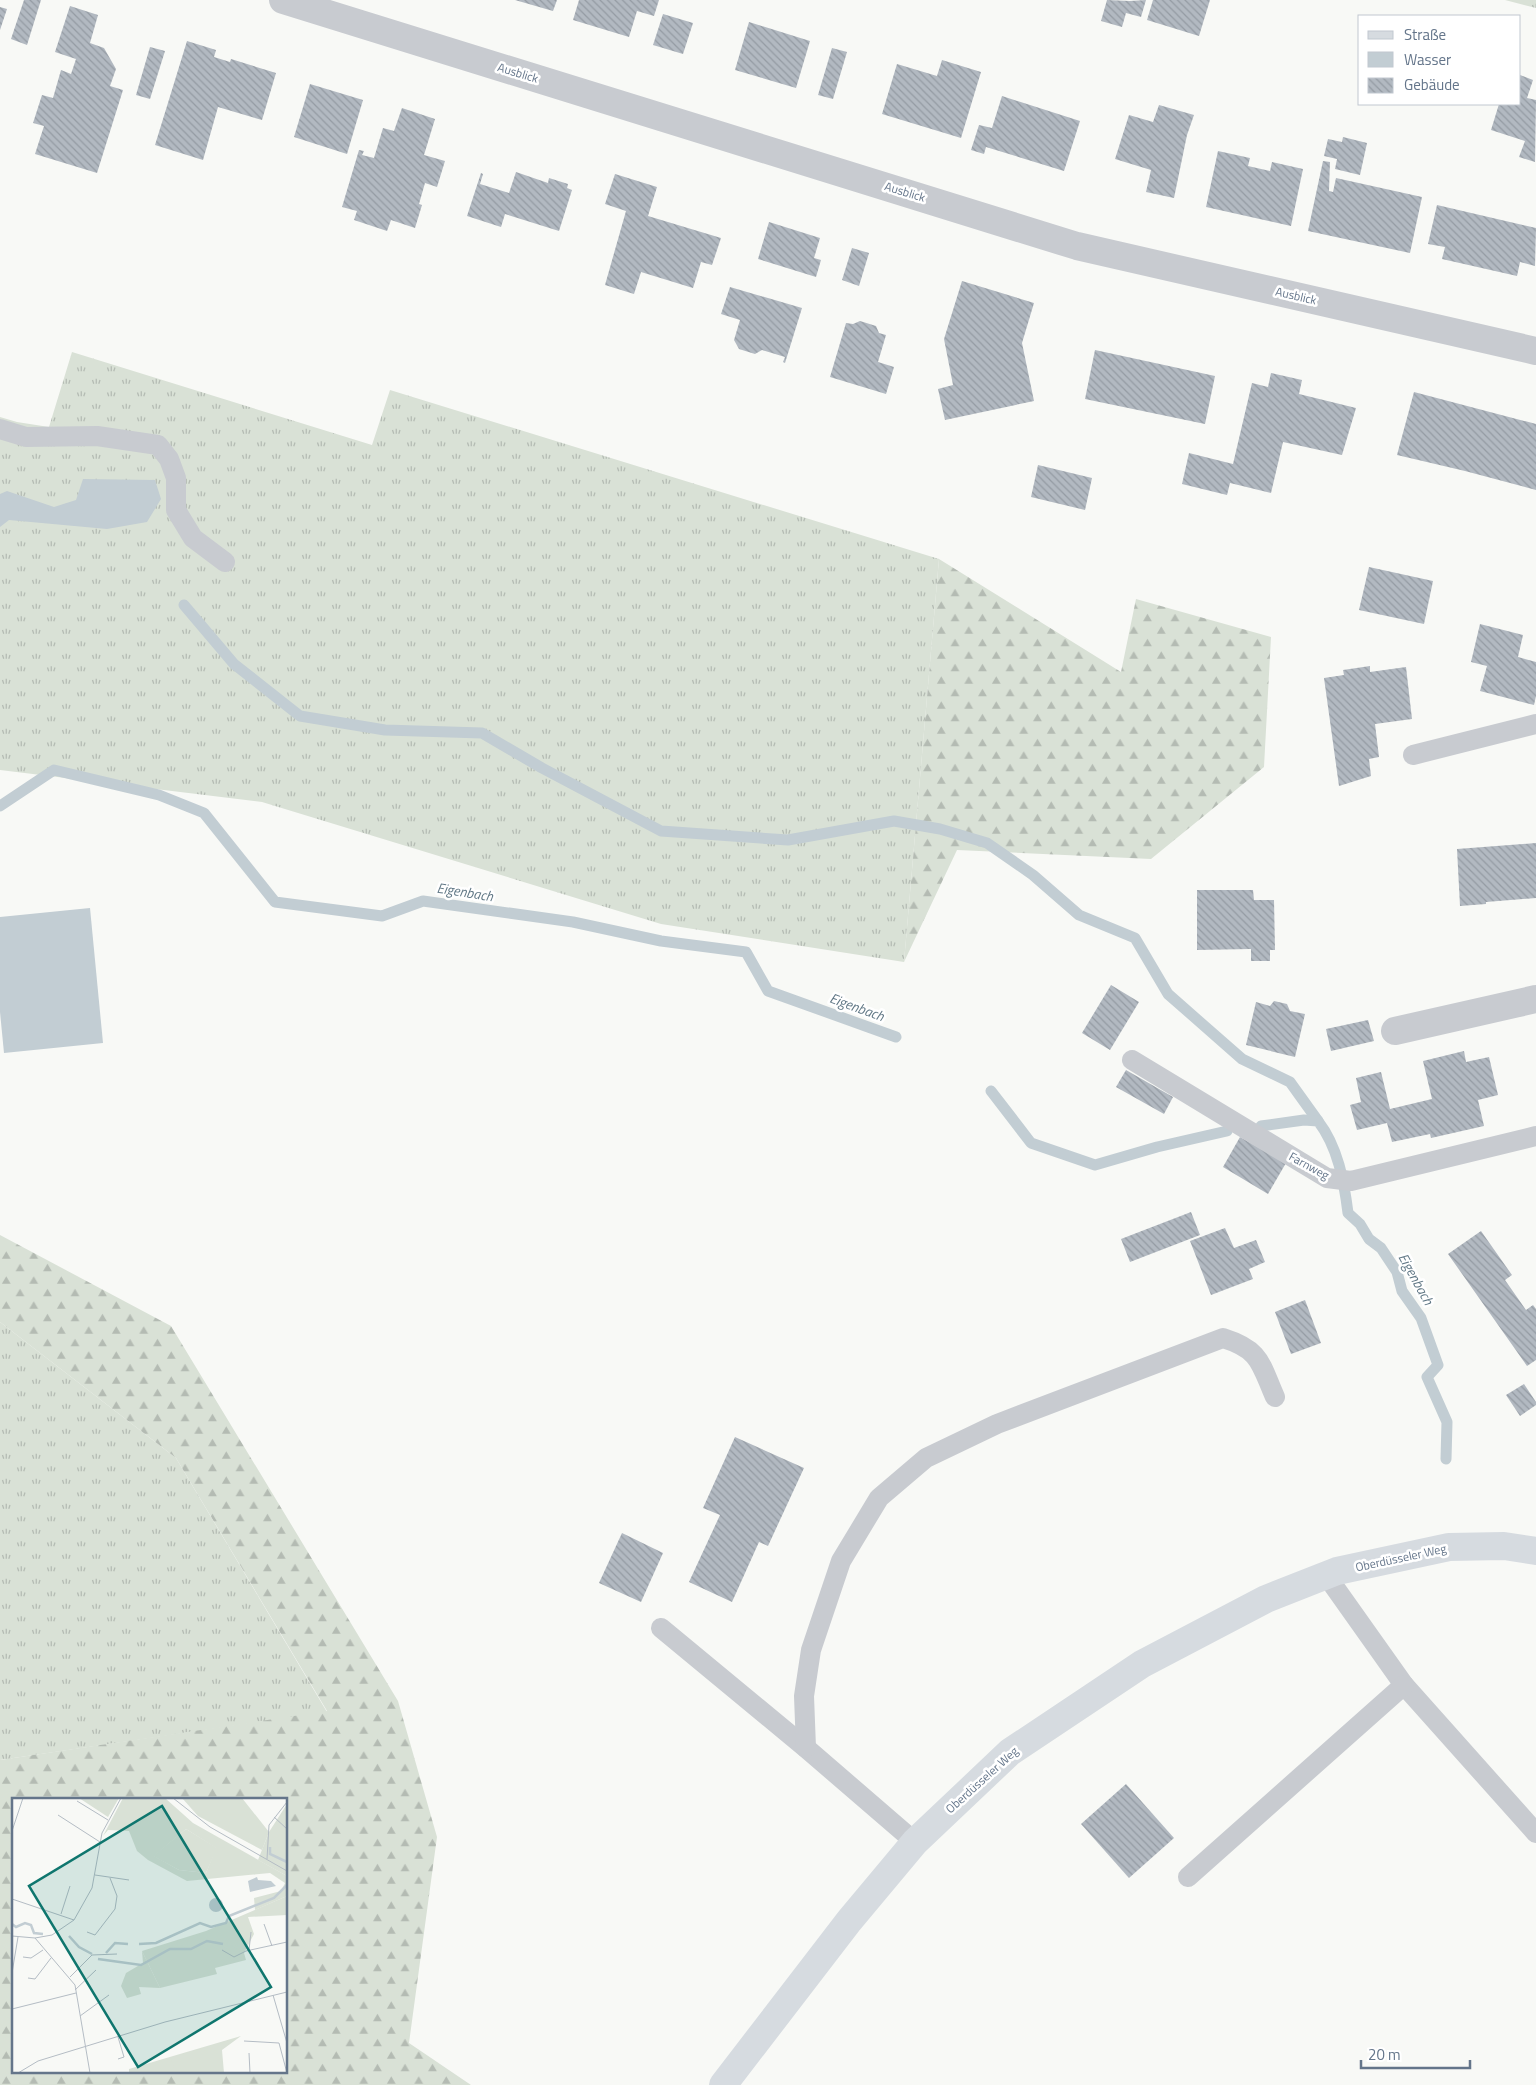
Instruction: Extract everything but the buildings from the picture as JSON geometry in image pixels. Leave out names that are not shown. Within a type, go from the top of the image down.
[{"type":"street","name":"Ausblick","points":[[283,0],[1077,246],[1536,351]]},
{"type":"street","points":[[1395,1031],[1536,999]]},
{"type":"street","name":"Oberdüsseler Weg","points":[[723,2085],[849,1922],[915,1842],[1010,1752],[1142,1664],[1266,1599],[1326,1575],[1449,1548],[1504,1546],[1536,1551]]},
{"type":"lane","points":[[0,429],[26,437],[97,436],[158,445],[169,458],[176,478],[176,510],[193,538],[225,562]]},
{"type":"lane","points":[[1413,755],[1536,724]]},
{"type":"lane","name":"Farnweg","points":[[1132,1060],[1327,1178],[1351,1181],[1536,1136]]},
{"type":"lane","points":[[806,1748],[804,1696],[811,1650],[841,1561],[879,1498],[926,1458],[997,1424],[1223,1338],[1240,1343],[1257,1356],[1275,1397]]},
{"type":"lane","points":[[1326,1575],[1404,1686],[1536,1833]]},
{"type":"lane","points":[[661,1628],[806,1748],[915,1842]]},
{"type":"lane","points":[[1188,1877],[1404,1686]]},
{"type":"green space","points":[[1505,0],[1536,0],[1536,8]]},
{"type":"green space","points":[[72,352],[372,445],[390,390],[939,559],[904,962],[661,924],[262,802],[0,770],[0,417],[49,427]]},
{"type":"green space","points":[[939,559],[1121,672],[1136,599],[1271,637],[1264,767],[1151,859],[957,850],[904,962]]},
{"type":"green space","points":[[0,1235],[171,1326],[398,1701],[437,1837],[409,2043],[471,2085],[0,2085],[0,1760],[327,1711],[176,1458],[0,1322]]},
{"type":"green space","points":[[0,1322],[176,1458],[327,1712],[0,1760]]},
{"type":"water","points":[[83,479],[155,480],[161,499],[147,522],[107,529],[9,520],[0,527],[0,494],[7,491],[54,507],[76,500]]},
{"type":"water","points":[[90,908],[103,1043],[4,1053],[0,1012],[0,917]]},
{"type":"waterway","points":[[184,605],[234,664],[300,716],[385,730],[482,733],[542,768],[661,831],[788,840],[894,821],[940,829],[987,843],[1033,875],[1079,915],[1135,938],[1168,994],[1242,1059],[1290,1082],[1318,1121]]},
{"type":"waterway","name":"Eigenbach","points":[[0,806],[54,770],[159,795],[204,813],[275,902],[382,916],[423,901],[573,922],[661,941],[746,952],[768,991],[896,1037]]},
{"type":"waterway","name":"Eigenbach","points":[[991,1091],[1031,1143],[1095,1165],[1157,1147],[1227,1131]]},
{"type":"waterway","name":"Eigenbach","points":[[1261,1126],[1304,1120],[1318,1121],[1325,1131],[1339,1165],[1348,1213],[1360,1224],[1369,1239],[1381,1248],[1397,1272],[1402,1291],[1421,1318],[1438,1365],[1427,1377],[1447,1422],[1446,1459]]}]
